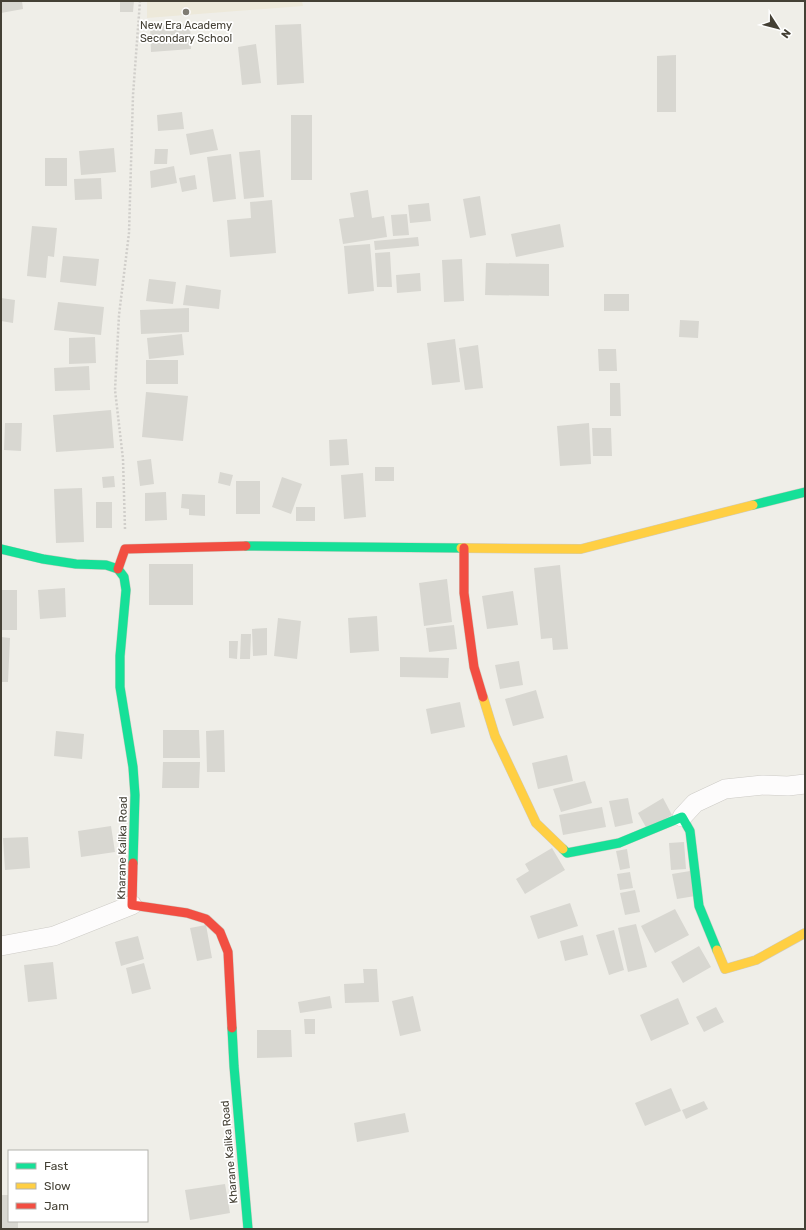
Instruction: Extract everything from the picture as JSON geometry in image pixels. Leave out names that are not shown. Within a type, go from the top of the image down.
[{"type":"street","points":[[1,549],[43,559],[76,564],[106,565],[118,569],[125,549],[242,546],[581,549],[805,492]]},
{"type":"street","points":[[464,548],[464,593],[474,667],[495,736],[536,823],[567,853],[619,843],[682,817],[695,802],[725,789],[764,785],[788,786],[805,784]]},
{"type":"street","name":"Kharane Kalika Road","points":[[118,569],[124,577],[126,590],[120,656],[120,687],[133,767],[135,795],[132,905],[187,913],[206,919],[220,932],[228,952],[234,1066],[248,1229]]},
{"type":"street","points":[[682,817],[690,831],[699,906],[726,969],[756,960],[805,933]]},
{"type":"street","points":[[1,946],[54,936],[132,905]]},
{"type":"path","points":[[125,549],[124,459],[115,390],[119,315],[129,233],[133,95],[140,1]]},
{"type":"shaded area","name":"New Era Academy Secondary School","points":[[147,1],[302,1],[303,6],[147,18]]},
{"type":"building","points":[[1,1],[22,1],[23,9],[1,13]]},
{"type":"building","points":[[120,1],[134,1],[133,12],[120,12]]},
{"type":"building","points":[[190,24],[191,49],[151,52],[150,26]]},
{"type":"building","points":[[301,24],[304,83],[277,85],[275,25]]},
{"type":"building","points":[[256,44],[261,83],[242,85],[238,47]]},
{"type":"building","points":[[676,55],[676,112],[657,112],[657,56]]},
{"type":"building","points":[[182,112],[184,129],[158,131],[157,115]]},
{"type":"building","points":[[291,115],[312,115],[312,180],[291,180]]},
{"type":"building","points":[[213,129],[218,150],[190,155],[186,134]]},
{"type":"building","points":[[114,148],[116,172],[81,175],[79,151]]},
{"type":"building","points":[[155,149],[168,149],[167,164],[154,164]]},
{"type":"building","points":[[260,150],[264,197],[244,199],[239,152]]},
{"type":"building","points":[[231,154],[236,199],[213,202],[207,157]]},
{"type":"building","points":[[45,158],[67,158],[67,186],[45,186]]},
{"type":"building","points":[[174,166],[177,183],[151,188],[150,171]]},
{"type":"building","points":[[195,175],[197,189],[182,192],[179,178]]},
{"type":"building","points":[[101,178],[102,199],[75,200],[74,179]]},
{"type":"building","points":[[368,190],[372,218],[384,216],[387,237],[343,244],[339,219],[354,217],[350,193]]},
{"type":"building","points":[[480,196],[486,235],[470,238],[463,199]]},
{"type":"building","points":[[272,200],[276,253],[230,257],[227,220],[251,218],[250,202]]},
{"type":"building","points":[[429,203],[431,221],[410,223],[408,205]]},
{"type":"building","points":[[407,214],[409,235],[393,236],[391,215]]},
{"type":"building","points":[[560,224],[564,247],[516,257],[511,234]]},
{"type":"building","points":[[32,226],[57,228],[54,257],[48,256],[46,278],[27,276]]},
{"type":"building","points":[[418,237],[419,246],[375,250],[374,241]]},
{"type":"building","points":[[370,244],[374,291],[348,294],[344,246]]},
{"type":"building","points":[[390,252],[392,287],[377,287],[375,253]]},
{"type":"building","points":[[63,256],[99,259],[96,286],[60,282]]},
{"type":"building","points":[[462,259],[464,301],[444,302],[442,260]]},
{"type":"building","points":[[486,263],[549,264],[549,296],[485,295]]},
{"type":"building","points":[[420,273],[421,291],[397,293],[396,275]]},
{"type":"building","points":[[149,279],[176,282],[173,304],[146,301]]},
{"type":"building","points":[[186,285],[221,290],[219,309],[183,305]]},
{"type":"building","points":[[604,294],[629,294],[629,311],[604,311]]},
{"type":"building","points":[[1,298],[15,300],[13,323],[1,321]]},
{"type":"building","points":[[58,302],[104,307],[101,335],[54,330]]},
{"type":"building","points":[[189,308],[189,332],[141,334],[140,310]]},
{"type":"building","points":[[680,320],[699,321],[698,338],[679,337]]},
{"type":"building","points":[[182,334],[184,355],[149,359],[147,338]]},
{"type":"building","points":[[95,337],[96,363],[69,364],[69,338]]},
{"type":"building","points":[[455,339],[460,382],[432,385],[427,343]]},
{"type":"building","points":[[478,345],[483,388],[465,390],[459,348]]},
{"type":"building","points":[[598,349],[616,349],[617,371],[599,371]]},
{"type":"building","points":[[146,360],[178,360],[178,384],[146,384]]},
{"type":"building","points":[[89,366],[90,390],[55,391],[54,368]]},
{"type":"building","points":[[610,383],[620,383],[621,416],[610,416]]},
{"type":"building","points":[[146,392],[188,396],[183,441],[142,437]]},
{"type":"building","points":[[111,410],[114,448],[56,452],[53,415]]},
{"type":"building","points":[[5,423],[22,423],[21,451],[4,450]]},
{"type":"building","points":[[589,423],[591,464],[560,466],[557,426]]},
{"type":"building","points":[[592,428],[611,428],[612,456],[593,456]]},
{"type":"building","points":[[347,439],[349,465],[330,466],[329,440]]},
{"type":"building","points":[[151,459],[154,484],[140,486],[137,461]]},
{"type":"building","points":[[375,467],[394,467],[394,481],[375,481]]},
{"type":"building","points":[[220,472],[233,475],[230,486],[218,483]]},
{"type":"building","points":[[363,473],[366,517],[344,519],[341,475]]},
{"type":"building","points":[[114,476],[115,487],[103,488],[102,477]]},
{"type":"building","points":[[282,477],[302,484],[291,514],[272,507]]},
{"type":"building","points":[[236,481],[260,481],[260,514],[236,514]]},
{"type":"building","points":[[82,488],[84,542],[56,543],[54,489]]},
{"type":"building","points":[[166,492],[167,520],[145,521],[145,493]]},
{"type":"building","points":[[182,494],[205,495],[205,516],[189,515],[189,509],[181,508]]},
{"type":"building","points":[[96,502],[112,502],[112,528],[96,528]]},
{"type":"building","points":[[296,507],[315,507],[315,521],[296,521]]},
{"type":"building","points":[[149,564],[193,564],[193,605],[149,605]]},
{"type":"building","points":[[560,565],[568,649],[553,650],[552,638],[541,639],[534,568]]},
{"type":"building","points":[[447,579],[452,622],[424,626],[419,583]]},
{"type":"building","points":[[65,588],[66,617],[40,619],[38,590]]},
{"type":"building","points":[[1,590],[17,590],[17,630],[1,630]]},
{"type":"building","points":[[513,591],[518,625],[487,629],[482,596]]},
{"type":"building","points":[[377,616],[379,651],[350,653],[348,618]]},
{"type":"building","points":[[278,618],[301,621],[297,659],[274,656]]},
{"type":"building","points":[[454,625],[457,649],[429,652],[426,628]]},
{"type":"building","points":[[267,628],[267,655],[253,656],[252,629]]},
{"type":"building","points":[[241,634],[251,634],[250,659],[240,659]]},
{"type":"building","points":[[1,637],[10,638],[8,682],[1,682]]},
{"type":"building","points":[[229,641],[238,641],[237,659],[229,658]]},
{"type":"building","points":[[400,657],[449,658],[448,678],[400,677]]},
{"type":"building","points":[[519,661],[523,685],[500,689],[495,665]]},
{"type":"building","points":[[536,690],[544,718],[513,726],[505,699]]},
{"type":"building","points":[[460,702],[465,727],[431,734],[426,709]]},
{"type":"building","points":[[163,730],[199,730],[200,758],[163,758]]},
{"type":"building","points":[[224,730],[225,772],[207,772],[206,731]]},
{"type":"building","points":[[56,731],[84,734],[82,759],[54,756]]},
{"type":"building","points":[[567,755],[573,781],[538,789],[532,763]]},
{"type":"building","points":[[163,762],[200,762],[199,788],[162,788]]},
{"type":"building","points":[[585,781],[592,803],[561,812],[553,789]]},
{"type":"building","points":[[628,798],[633,823],[615,827],[609,801]]},
{"type":"building","points":[[663,798],[672,815],[647,829],[638,813]]},
{"type":"building","points":[[602,807],[606,827],[563,835],[559,815]]},
{"type":"building","points":[[111,826],[115,852],[81,857],[78,831]]},
{"type":"building","points":[[28,837],[30,868],[5,870],[3,838]]},
{"type":"building","points":[[684,842],[686,869],[671,870],[669,843]]},
{"type":"building","points":[[552,848],[565,870],[525,894],[516,879],[529,871],[525,864]]},
{"type":"building","points":[[627,849],[630,868],[620,870],[616,851]]},
{"type":"building","points":[[690,871],[695,896],[677,899],[672,874]]},
{"type":"building","points":[[630,872],[633,888],[620,890],[617,874]]},
{"type":"building","points":[[635,890],[640,912],[625,915],[620,893]]},
{"type":"building","points":[[570,903],[578,926],[538,939],[530,916]]},
{"type":"building","points":[[675,909],[689,935],[655,953],[641,926]]},
{"type":"building","points":[[636,924],[647,967],[628,972],[618,928]]},
{"type":"building","points":[[206,925],[212,958],[197,961],[190,928]]},
{"type":"building","points":[[614,930],[624,970],[609,975],[596,935]]},
{"type":"building","points":[[583,935],[588,955],[565,961],[560,941]]},
{"type":"building","points":[[138,936],[144,959],[121,966],[115,942]]},
{"type":"building","points":[[699,946],[711,967],[683,983],[671,962]]},
{"type":"building","points":[[53,962],[57,999],[28,1002],[24,965]]},
{"type":"building","points":[[144,963],[151,989],[132,994],[126,968]]},
{"type":"building","points":[[363,969],[377,969],[379,1002],[345,1003],[344,984],[364,983]]},
{"type":"building","points":[[330,996],[332,1008],[300,1013],[298,1002]]},
{"type":"building","points":[[413,996],[421,1031],[400,1036],[392,1001]]},
{"type":"building","points":[[678,998],[689,1024],[651,1041],[640,1015]]},
{"type":"building","points":[[716,1007],[724,1022],[704,1032],[696,1017]]},
{"type":"building","points":[[304,1019],[315,1019],[315,1034],[305,1034]]},
{"type":"building","points":[[257,1030],[291,1030],[292,1057],[257,1058]]},
{"type":"building","points":[[671,1088],[681,1111],[645,1126],[635,1103]]},
{"type":"building","points":[[704,1101],[708,1109],[686,1119],[682,1110]]},
{"type":"building","points":[[405,1113],[409,1132],[357,1142],[354,1123]]},
{"type":"building","points":[[225,1184],[230,1213],[190,1220],[185,1190]]},
{"type":"building","points":[[1,1195],[8,1195],[8,1222],[18,1222],[18,1229],[1,1229]]},
{"type":"traffic: fast","points":[[753,505],[805,492]]},
{"type":"traffic: fast","points":[[246,546],[461,548]]},
{"type":"traffic: fast","points":[[1,549],[43,559],[76,564],[106,565],[118,569],[124,577],[126,590],[120,656],[120,687],[133,767],[135,795],[133,863]]},
{"type":"traffic: fast","points":[[563,849],[567,853],[619,843],[682,817],[690,831],[699,906],[717,950]]},
{"type":"traffic: fast","points":[[232,1028],[248,1229]]},
{"type":"traffic: slow","points":[[461,548],[581,549],[753,505]]},
{"type":"traffic: slow","points":[[483,697],[495,736],[536,823],[563,849]]},
{"type":"traffic: slow","points":[[717,950],[725,969],[756,960],[805,933]]},
{"type":"traffic: jam","points":[[118,569],[125,549],[246,546]]},
{"type":"traffic: jam","points":[[464,548],[464,593],[474,667],[483,697]]},
{"type":"traffic: jam","points":[[133,863],[132,905],[187,913],[206,919],[220,932],[228,952],[232,1028]]},
{"type":"place","name":"New Era Academy Secondary School","points":[[186,12]]}]
